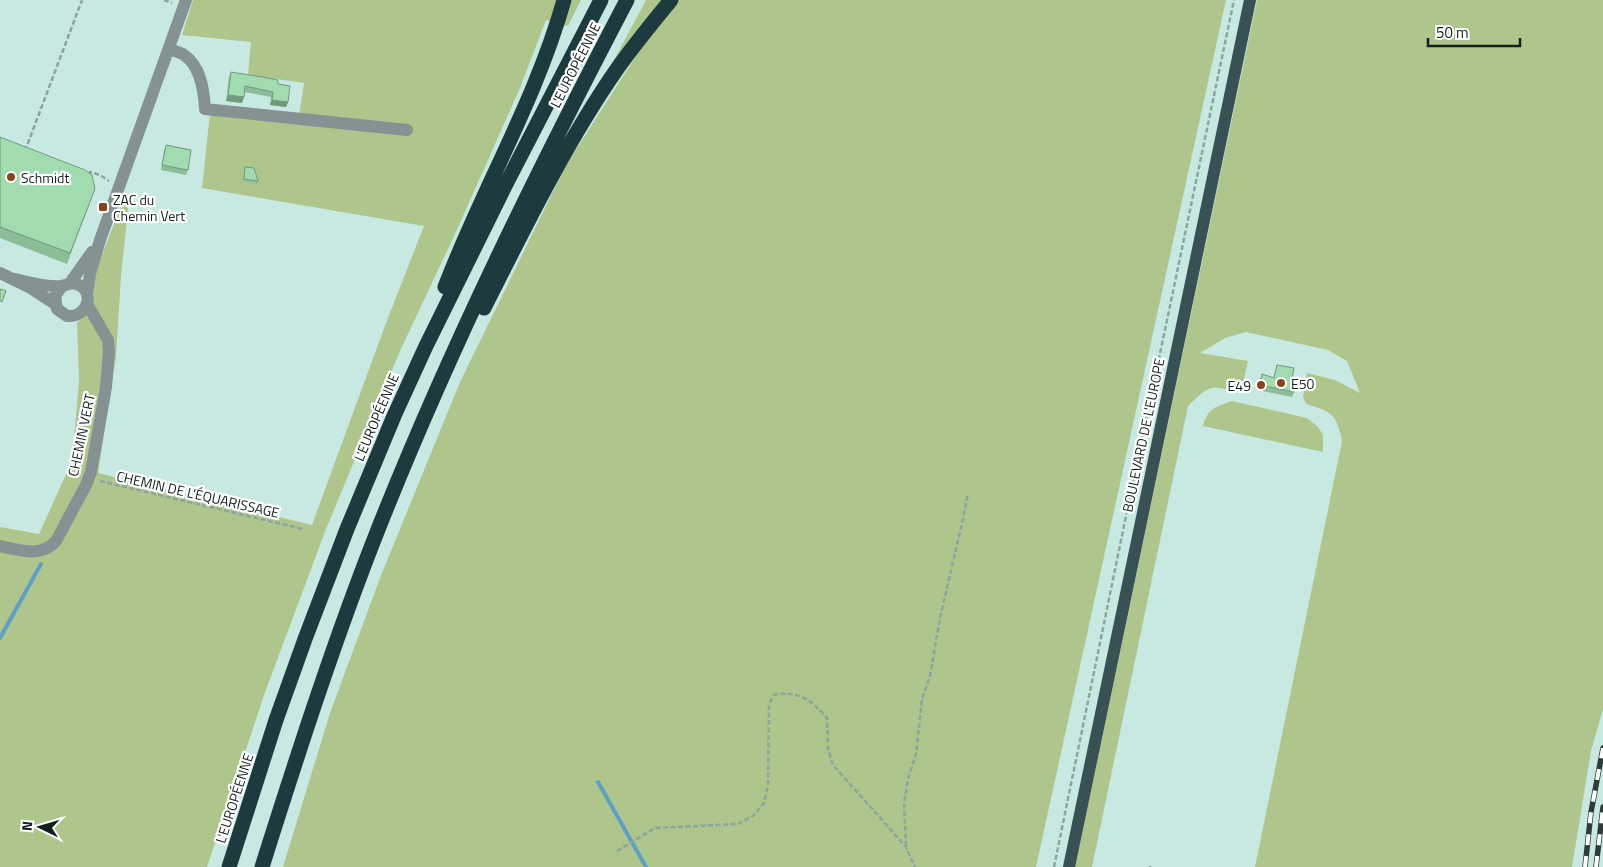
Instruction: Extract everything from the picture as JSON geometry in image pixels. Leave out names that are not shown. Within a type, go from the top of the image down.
[{"type":"highway","points":[[412,374],[460,249],[487,193],[541,69],[564,0]]},
{"type":"highway","name":"L'EUROPÉENNE","points":[[229,867],[276,720],[305,639],[362,491],[412,374],[515,166],[601,0]]},
{"type":"highway","name":"L'EUROPÉENNE","points":[[262,867],[344,618],[379,525],[452,354],[512,225],[627,0]]},
{"type":"highway","points":[[413,445],[556,171],[617,69],[670,0]]},
{"type":"main road","name":"BOULEVARD DE L'EUROPE","points":[[1069,867],[1249,3]]},
{"type":"street","points":[[0,274],[40,292],[55,304],[62,314],[72,316],[83,312],[87,300],[90,274],[100,240],[186,0]]},
{"type":"street","points":[[169,50],[184,55],[194,66],[204,88],[206,109],[407,130]]},
{"type":"street","points":[[55,304],[56,294],[81,269],[100,240]]},
{"type":"street","points":[[15,280],[37,284],[81,286],[87,300]]},
{"type":"street","name":"CHEMIN VERT","points":[[0,546],[32,551],[48,548],[56,541],[89,479],[106,387],[109,352],[106,336],[87,300]]},
{"type":"path","points":[[22,158],[82,0]]},
{"type":"path","points":[[164,0],[172,3],[173,0]]},
{"type":"path","points":[[1054,867],[1234,0]]},
{"type":"path","points":[[87,181],[90,172],[100,175],[109,181],[111,176]]},
{"type":"path","name":"CHEMIN DE L'ÉQUARISSAGE","points":[[89,479],[303,529]]},
{"type":"path","points":[[906,847],[904,803],[908,779],[916,754],[922,699],[930,676],[940,618],[968,493]]},
{"type":"path","points":[[617,851],[655,828],[738,824],[753,816],[764,803],[768,785],[769,704],[774,695],[787,693],[809,700],[827,718],[828,750],[832,765],[906,847],[915,867]]},
{"type":"green space","points":[[193,0],[581,0],[568,26],[546,20],[520,88],[400,351],[326,529],[264,695],[207,867],[0,867],[0,527],[39,534],[72,461],[79,382],[77,323],[92,310],[94,295],[92,281],[122,203],[129,200],[121,276],[116,357],[98,473],[312,525],[386,323],[424,226],[202,188],[210,113],[298,122],[304,83],[248,75],[251,42],[182,35]]},
{"type":"green space","points":[[646,0],[665,0],[605,77]]},
{"type":"green space","points":[[679,0],[1226,0],[1036,867],[283,867],[330,713],[380,578],[460,382],[566,165],[645,42]]},
{"type":"green space","points":[[1257,0],[1603,0],[1603,709],[1591,751],[1572,867],[1255,867],[1342,441],[1335,419],[1327,412],[1306,404],[1303,397],[1307,373],[1335,380],[1360,393],[1347,361],[1328,350],[1246,332],[1225,338],[1200,353],[1248,361],[1241,392],[1211,388],[1202,393],[1188,406],[1092,867],[1075,867]]},
{"type":"green space","points":[[1232,401],[1307,418],[1318,427],[1323,435],[1323,452],[1203,426],[1207,415],[1213,409]]},
{"type":"building","points":[[231,72],[278,80],[278,84],[290,86],[288,102],[272,100],[273,92],[245,86],[244,97],[228,95]]},
{"type":"building","points":[[0,137],[85,170],[92,175],[95,189],[70,253],[0,227]]},
{"type":"building","points":[[166,145],[191,150],[188,170],[162,165]]},
{"type":"building","points":[[245,167],[254,168],[258,181],[244,179]]},
{"type":"building","points":[[0,289],[6,291],[2,302],[0,301]]},
{"type":"building","points":[[1277,365],[1294,368],[1291,384],[1294,385],[1294,392],[1260,385],[1262,374],[1274,378]]},
{"type":"waterway","points":[[0,638],[41,564]]},
{"type":"waterway","points":[[598,782],[646,867]]},
{"type":"railway","points":[[1585,867],[1591,812],[1603,748]]},
{"type":"railway","points":[[1596,867],[1603,807]]},
{"type":"place","name":"Schmidt","points":[[11,177]]},
{"type":"place","name":"ZAC du Chemin Vert","points":[[103,207]]},
{"type":"place","name":"E50","points":[[1281,383]]},
{"type":"place","name":"E49","points":[[1261,385]]}]
